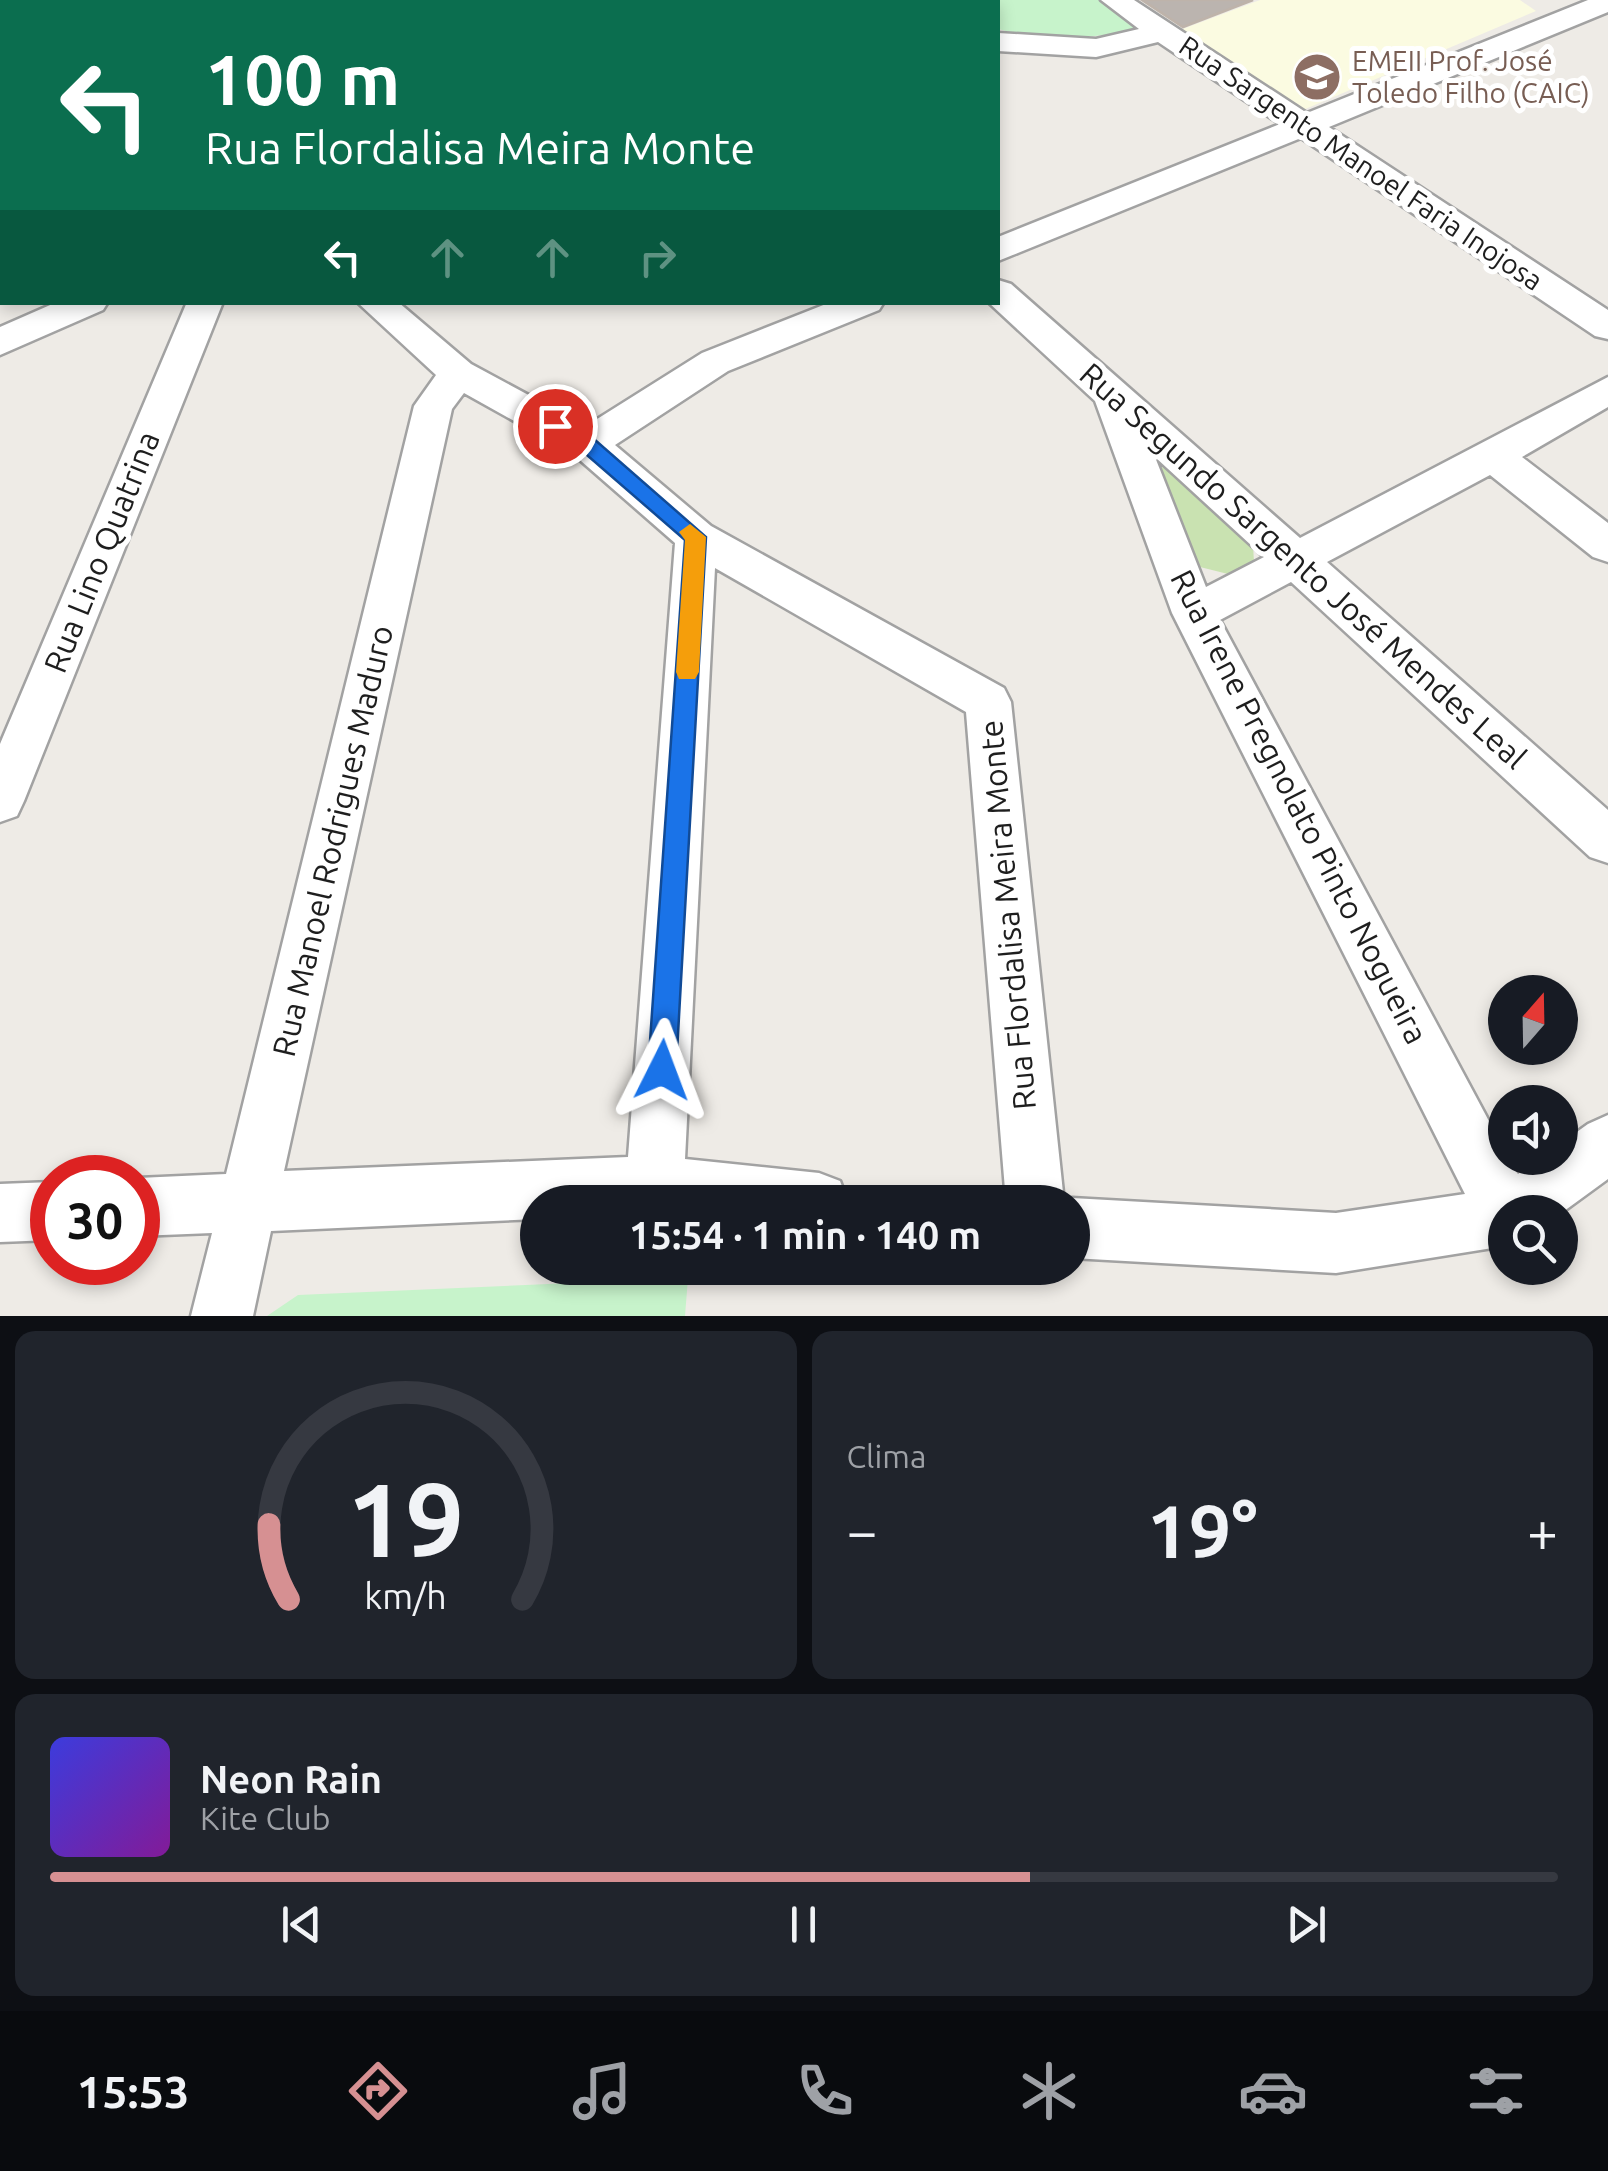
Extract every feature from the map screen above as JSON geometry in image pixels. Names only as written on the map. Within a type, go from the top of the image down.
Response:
[{"type":"street","name":"Rua Sargento Manoel Faria Inojosa","points":[[1114,0],[1608,327]]},
{"type":"street","points":[[1000,249],[1587,12]]},
{"type":"street","points":[[1000,42],[1096,48],[1163,32]]},
{"type":"street","name":"Rua Segundo Sargento José Mendes Leal","points":[[1000,294],[1608,842]]},
{"type":"street","points":[[0,342],[83,305]]},
{"type":"street","name":"Rua Lino Quatrina","points":[[0,801],[204,305]]},
{"type":"street","name":"Rua Flordalisa Meira Monte","points":[[379,305],[458,373],[587,444],[696,537],[988,702],[1033,1185]]},
{"type":"street","points":[[587,444],[715,362],[858,305]]},
{"type":"street","name":"Rua Manoel Rodrigues Maduro","points":[[222,1316],[432,406],[458,373]]},
{"type":"street","points":[[1194,613],[1299,560],[1608,390]]},
{"type":"street","name":"Rua Irene Pregnolato Pinto Nogueira","points":[[1111,392],[1194,613],[1495,1195]]},
{"type":"street","points":[[1492,456],[1608,546]]},
{"type":"street","points":[[655,1185],[696,537]]},
{"type":"street","points":[[1538,1195],[1608,1144]]},
{"type":"street","points":[[160,1206],[520,1191]]},
{"type":"street","points":[[0,1213],[30,1212]]},
{"type":"street","points":[[1090,1229],[1336,1243],[1488,1218]]},
{"type":"shaded area","name":"EMEII Prof. José Toledo Filho (CAIC)","points":[[1260,0],[1520,0],[1536,11],[1303,110],[1180,30]]},
{"type":"green space","points":[[1000,0],[1101,0],[1144,29],[1089,36],[1035,36],[1000,29]]},
{"type":"green space","points":[[1169,464],[1253,544],[1254,563],[1228,574],[1196,566],[1156,470]]},
{"type":"green space","points":[[527,1285],[687,1285],[685,1316],[267,1316],[298,1295]]},
{"type":"building","points":[[1142,0],[1253,0],[1183,27]]},
{"type":"slow traffic","points":[[687,672],[696,537],[690,532]]},
{"type":"place","name":"EMEII Prof. José Toledo Filho (CAIC)","points":[[1317,77]]},
{"type":"route","points":[[555,426],[587,444],[696,537],[662,1070]]}]
